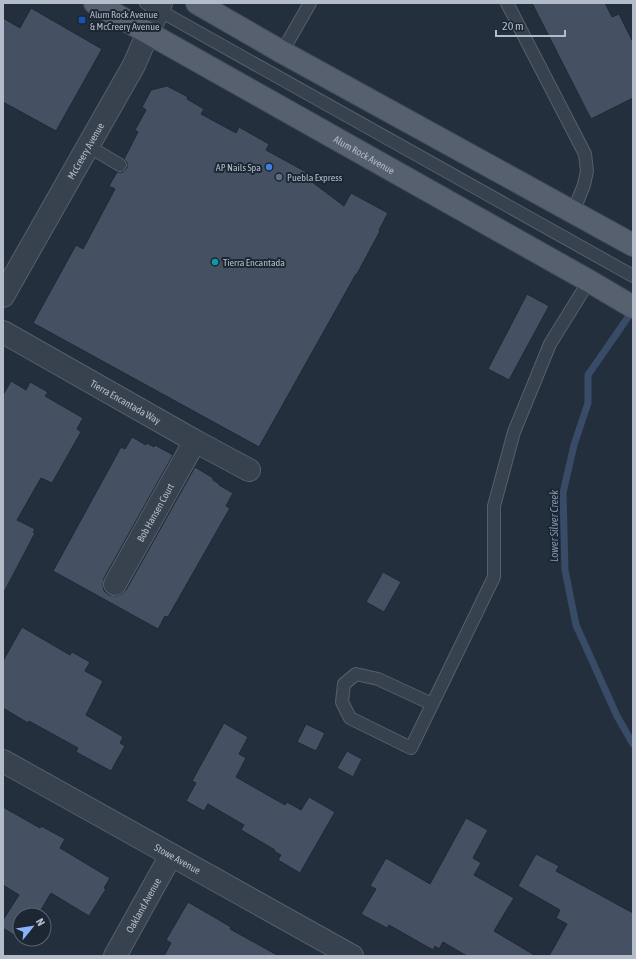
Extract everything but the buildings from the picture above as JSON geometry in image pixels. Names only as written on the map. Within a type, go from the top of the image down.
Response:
[{"type":"main road","name":"Alum Rock Avenue","points":[[95,3],[590,281],[625,303]]},
{"type":"main road","points":[[197,3],[282,52],[633,245]]},
{"type":"street","name":"McCreery Avenue","points":[[3,296],[134,65],[148,33],[155,5]]},
{"type":"street","name":"Tierra Encantada Way","points":[[3,332],[194,441],[249,470]]},
{"type":"street","name":"Bob Hansen Court","points":[[114,584],[194,441]]},
{"type":"street","name":"Stowe Avenue","points":[[3,761],[352,956]]},
{"type":"street","name":"Oakland Avenue","points":[[115,956],[171,855]]},
{"type":"lane","points":[[282,52],[310,3]]},
{"type":"lane","points":[[507,3],[585,154],[587,171],[584,185],[574,212]]},
{"type":"lane","points":[[155,5],[630,274]]},
{"type":"lane","points":[[88,146],[120,165]]},
{"type":"lane","points":[[432,704],[378,679],[356,674],[344,684],[342,702],[350,718],[411,748],[494,577],[494,506],[514,432],[550,344],[590,281]]},
{"type":"waterway","name":"Lower Silver Creek","points":[[633,310],[588,375],[588,403],[574,445],[563,493],[565,570],[576,625],[617,716],[633,744]]},
{"type":"place","name":"Alum Rock Avenue & McCreery Avenue","points":[[82,20]]},
{"type":"place","name":"AP Nails Spa","points":[[269,167]]},
{"type":"place","name":"Puebla Express","points":[[279,177]]},
{"type":"place","name":"Tierra Encantada","points":[[215,262]]}]
